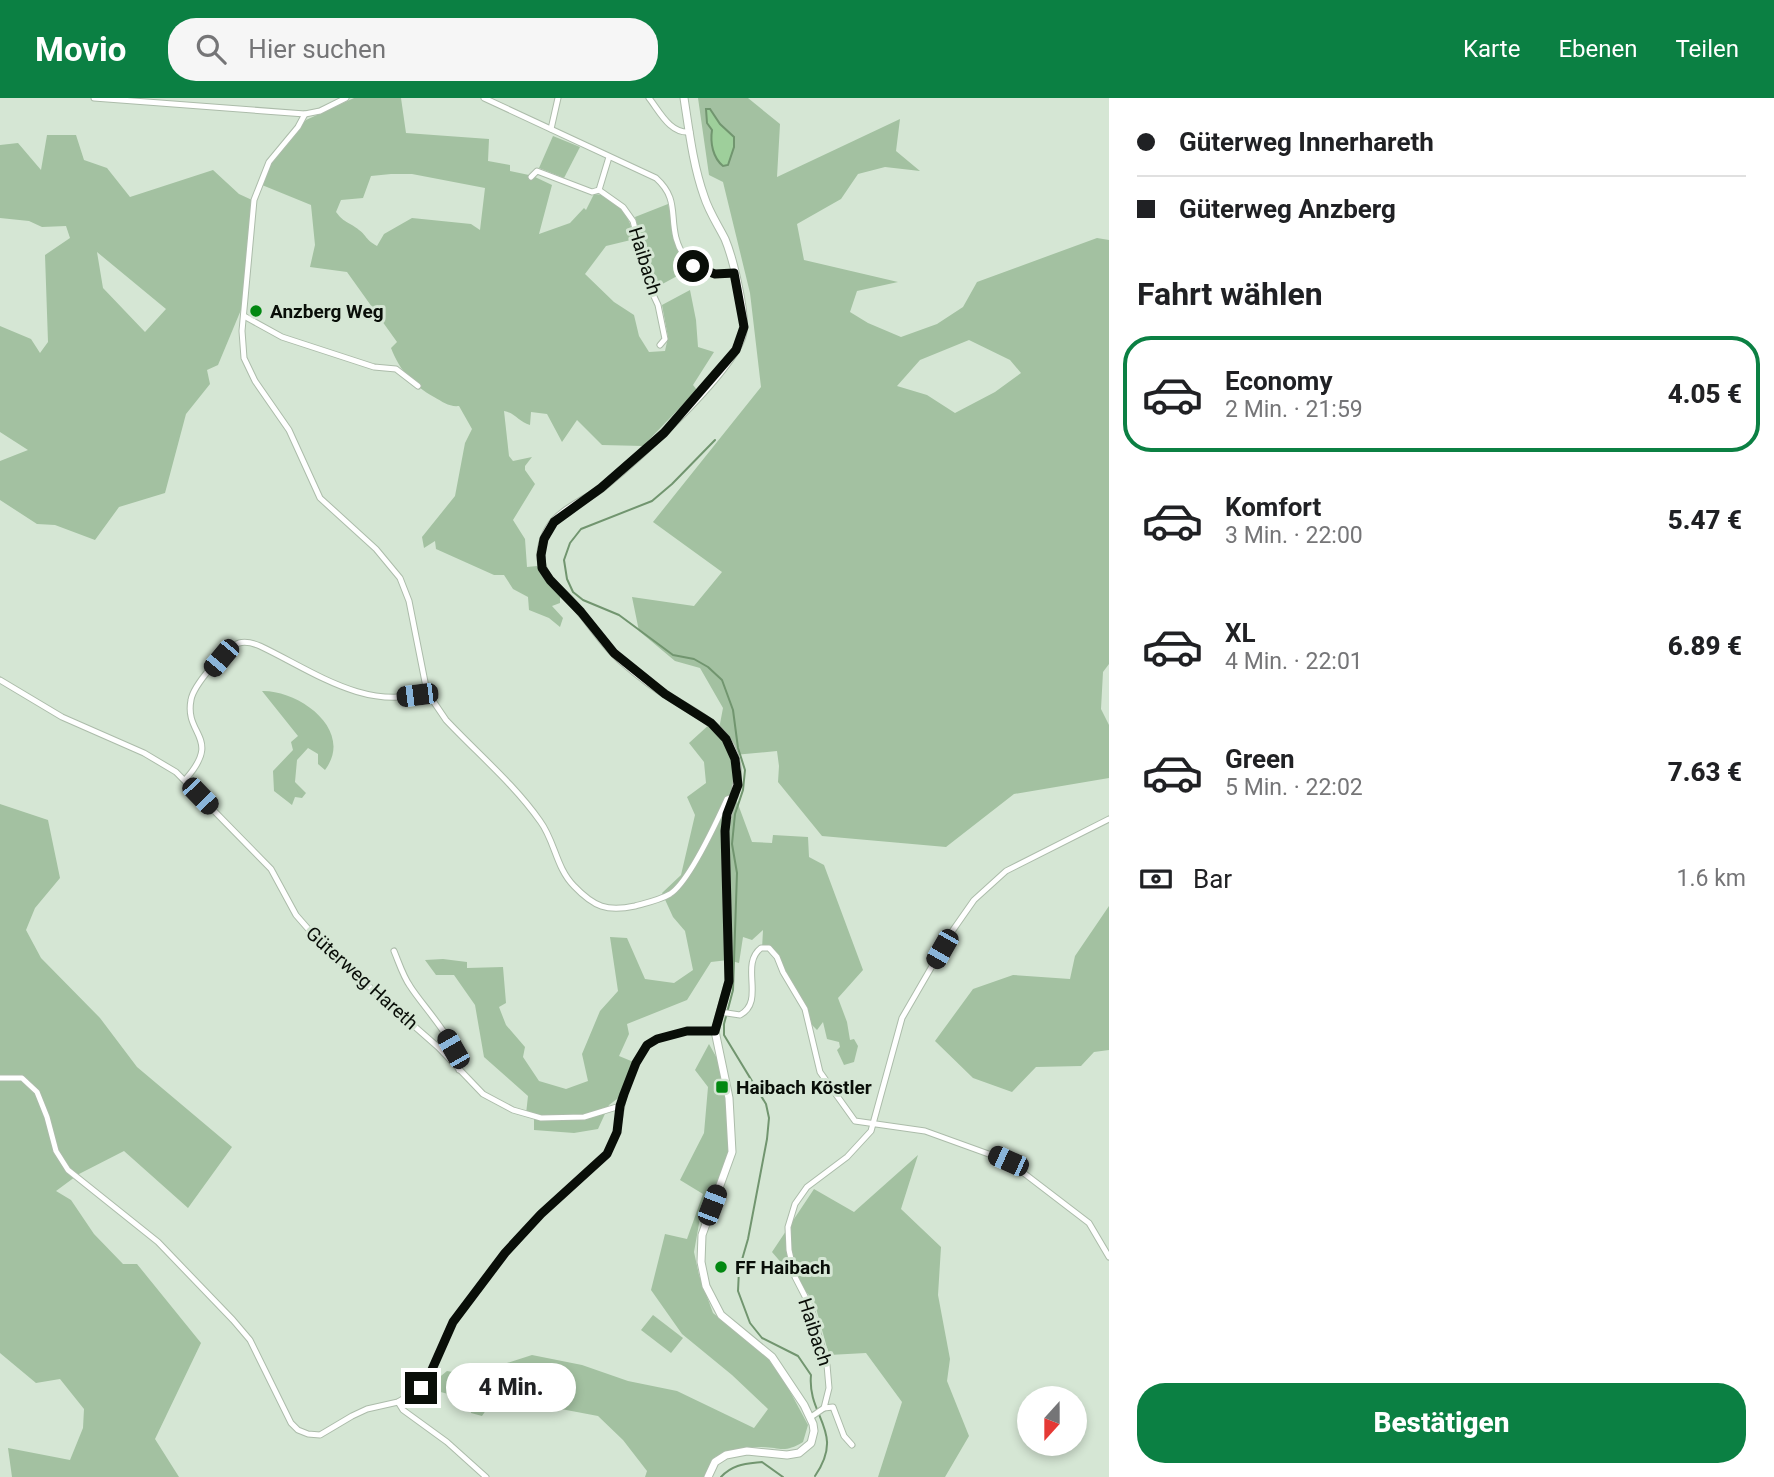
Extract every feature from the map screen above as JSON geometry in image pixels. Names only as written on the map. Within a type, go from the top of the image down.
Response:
[{"type":"main road","points":[[684,98],[704,198],[724,239],[734,273],[744,327],[736,350],[664,433],[601,488],[554,522],[544,539],[541,555],[542,568],[550,580],[581,612],[614,653],[665,694],[719,730],[735,759],[738,785],[725,823],[729,981],[725,1013],[715,1031],[729,1098],[732,1152],[702,1235],[704,1276],[721,1315],[772,1357],[818,1412],[813,1424],[813,1437],[803,1451],[787,1455],[747,1451],[726,1455],[715,1462],[708,1477]]},
{"type":"street","points":[[94,98],[305,114],[320,111],[346,98]]},
{"type":"street","points":[[484,98],[648,174],[666,188],[674,211],[677,240],[689,262],[699,270],[710,273],[734,273]]},
{"type":"street","points":[[551,129],[558,98]]},
{"type":"street","points":[[649,98],[672,127],[690,132]]},
{"type":"street","points":[[305,114],[298,127],[269,162],[254,200],[242,346],[248,371],[283,419],[314,488],[327,506],[384,557],[400,579],[409,601],[427,692],[446,720],[542,823],[569,881],[603,908],[615,910],[671,894],[690,870],[727,799],[735,796]]},
{"type":"street","points":[[599,190],[609,157]]},
{"type":"street","name":"Haibach","points":[[531,177],[537,171],[588,191],[599,190],[623,206],[633,220],[660,315],[665,339],[660,345]]},
{"type":"street","points":[[244,316],[282,337],[374,367],[396,369],[418,386]]},
{"type":"street","points":[[185,780],[197,765],[202,748],[191,714],[191,696],[221,658],[238,644],[246,642],[260,646],[363,695],[391,698],[427,692]]},
{"type":"street","name":"Güterweg Hareth","points":[[0,680],[62,717],[157,759],[185,780],[271,869],[296,915],[324,947],[419,1030],[483,1094],[505,1107],[531,1116],[584,1117],[620,1106]]},
{"type":"street","points":[[874,1123],[902,1018],[966,910],[983,890],[1006,871],[1109,819]]},
{"type":"street","points":[[725,1013],[740,1015],[749,1008],[752,999],[751,967],[754,955],[761,948],[769,948],[777,957],[805,1009],[817,1064],[825,1080],[855,1121],[925,1131],[1008,1161],[1089,1223],[1109,1256]]},
{"type":"street","points":[[394,951],[406,980],[453,1049],[459,1062],[459,1070]]},
{"type":"street","points":[[0,1078],[22,1077],[37,1092],[56,1150],[68,1170],[158,1242],[233,1320],[250,1340],[286,1415],[298,1430],[308,1434],[320,1434],[367,1409],[398,1402],[415,1393],[427,1380],[453,1322],[505,1253],[541,1214],[607,1154],[617,1132],[620,1106],[636,1063],[651,1041],[692,1030],[715,1031]]},
{"type":"street","name":"Haibach","points":[[818,1412],[829,1388],[827,1365],[811,1308],[793,1270],[788,1227],[802,1192],[854,1151],[874,1123]]},
{"type":"street","points":[[398,1402],[403,1410],[447,1442],[486,1477]]},
{"type":"street","points":[[818,1412],[833,1407],[844,1436],[852,1445]]},
{"type":"shaded area","points":[[354,98],[401,98],[406,133],[489,139],[488,161],[510,165],[510,171],[529,175],[528,179],[532,180],[535,177],[552,185],[539,234],[570,223],[584,208],[586,210],[594,194],[610,198],[622,209],[635,239],[606,246],[585,274],[614,302],[634,315],[639,336],[649,352],[665,351],[668,337],[662,305],[690,290],[698,347],[714,352],[693,385],[697,390],[643,446],[602,445],[577,420],[562,442],[547,414],[531,412],[530,425],[504,411],[509,456],[513,461],[532,457],[525,470],[535,484],[513,520],[525,539],[527,567],[537,566],[560,595],[560,603],[552,606],[563,618],[560,627],[549,618],[529,610],[528,597],[513,589],[504,575],[494,575],[436,549],[435,541],[424,548],[422,537],[455,496],[465,443],[472,429],[459,406],[446,404],[426,392],[403,370],[391,348],[397,342],[347,272],[310,267],[315,245],[311,205],[262,185],[271,163],[306,120]],"holes":[[[412,174],[485,188],[480,230],[471,224],[412,218],[384,234],[377,246],[336,212],[341,200],[363,198],[371,176]]]},
{"type":"shaded area","points":[[698,98],[748,98],[780,124],[777,177],[900,119],[896,151],[920,171],[885,167],[858,174],[841,199],[797,224],[804,260],[898,282],[857,291],[850,312],[901,337],[937,324],[963,307],[977,282],[1097,238],[1109,240],[1109,664],[1103,672],[1101,709],[1109,725],[1109,778],[1014,794],[946,847],[822,836],[778,782],[777,751],[734,755],[735,796],[752,842],[772,843],[773,835],[808,837],[809,857],[824,865],[863,970],[838,998],[850,1040],[854,1039],[858,1046],[854,1062],[844,1065],[837,1050],[840,1047],[839,1042],[827,1039],[823,1022],[817,1030],[809,1022],[778,959],[770,950],[762,949],[763,930],[752,940],[743,937],[739,963],[728,960],[711,962],[687,1000],[627,1024],[629,1034],[619,1056],[636,1063],[621,1096],[609,1105],[598,1129],[574,1133],[534,1130],[534,1117],[526,1114],[528,1096],[484,1057],[475,1005],[454,975],[436,975],[425,960],[467,962],[467,968],[503,967],[506,1003],[499,1007],[506,1025],[525,1047],[523,1057],[539,1081],[566,1089],[588,1081],[582,1054],[600,1011],[618,991],[610,937],[627,938],[645,979],[674,983],[693,970],[685,931],[673,917],[662,893],[681,875],[695,815],[687,797],[706,783],[704,762],[689,743],[711,723],[719,729],[723,708],[700,668],[675,661],[639,631],[632,597],[694,606],[722,572],[653,522],[761,387],[750,293],[723,182],[709,175]],"holes":[[[969,340],[1010,360],[1021,373],[995,392],[955,413],[927,395],[897,386],[920,360]]]},
{"type":"shaded area","points":[[706,109],[710,109],[720,124],[734,137],[728,165],[723,166],[715,155]]},
{"type":"shaded area","points":[[47,135],[76,135],[84,160],[107,168],[130,197],[213,170],[239,194],[252,200],[243,305],[218,365],[207,370],[210,384],[186,414],[165,493],[119,507],[95,540],[55,525],[37,524],[0,500],[0,461],[28,450],[0,432],[0,326],[31,339],[40,353],[48,342],[45,255],[70,238],[66,226],[42,227],[29,221],[0,218],[0,145],[18,143],[41,170]],"holes":[[[97,252],[166,309],[145,332],[103,288]]]},
{"type":"shaded area","points":[[553,136],[580,147],[564,178],[539,168]]},
{"type":"shaded area","points":[[668,204],[683,258],[692,268],[655,288],[635,217]]},
{"type":"shaded area","points":[[262,691],[277,692],[306,705],[319,715],[328,727],[333,741],[332,755],[325,770],[318,764],[318,754],[308,748],[297,760],[295,782],[306,793],[302,798],[295,797],[292,805],[274,791],[273,771],[293,750],[291,742],[298,736]]},
{"type":"shaded area","points":[[0,804],[48,820],[60,878],[35,908],[26,930],[41,958],[100,1018],[137,1067],[232,1147],[188,1208],[124,1151],[79,1174],[56,1191],[71,1200],[94,1234],[123,1264],[137,1264],[201,1343],[155,1439],[179,1477],[12,1477],[8,1448],[70,1460],[83,1428],[84,1409],[60,1379],[36,1383],[0,1353]]},
{"type":"shaded area","points":[[1109,906],[1109,1050],[1094,1052],[1081,1066],[1036,1067],[1012,1092],[973,1078],[935,1041],[973,989],[1013,975],[1070,979],[1075,956]]},
{"type":"shaded area","points":[[709,1044],[719,1062],[726,1092],[729,1152],[722,1174],[700,1218],[694,1252],[699,1275],[713,1313],[766,1356],[785,1382],[808,1425],[803,1442],[786,1449],[753,1447],[726,1453],[715,1457],[705,1477],[645,1477],[647,1471],[623,1440],[598,1416],[561,1409],[524,1386],[500,1398],[482,1416],[471,1413],[470,1400],[426,1388],[447,1371],[470,1375],[532,1355],[582,1365],[628,1381],[677,1391],[754,1428],[768,1409],[682,1334],[651,1290],[665,1234],[687,1239],[703,1194],[680,1180],[704,1133],[708,1087],[695,1070]]},
{"type":"shaded area","points":[[918,1155],[901,1209],[941,1247],[938,1295],[950,1359],[947,1381],[969,1436],[945,1477],[878,1477],[902,1402],[866,1353],[829,1355],[814,1301],[772,1252],[814,1189],[854,1212]]},
{"type":"shaded area","points":[[653,1315],[683,1338],[671,1353],[641,1330]]},
{"type":"waterway","points":[[715,440],[652,501],[581,529],[570,543],[564,560],[567,579],[573,592],[583,600],[619,615],[673,655],[694,659],[708,667],[722,680],[733,710],[738,748],[745,770],[743,790],[735,814],[732,844],[737,873],[733,990],[724,1024],[724,1035],[766,1104],[769,1118],[748,1239],[739,1270],[738,1291],[750,1323],[762,1338],[798,1356],[811,1375],[811,1390],[823,1424],[827,1447],[824,1460],[815,1476]]},
{"type":"waterway","points":[[721,1477],[735,1467],[762,1462],[783,1477]]},
{"type":"place","name":"Anzberg Weg","points":[[256,311]]},
{"type":"place","name":"Haibach Köstler","points":[[722,1087]]},
{"type":"place","name":"FF Haibach","points":[[721,1267]]},
{"type":"route","points":[[421,1388],[453,1322],[505,1253],[541,1214],[607,1154],[617,1132],[624,1094],[636,1063],[647,1045],[651,1041],[687,1031],[715,1031],[728,991],[725,823],[738,785],[734,754],[719,730],[665,694],[614,653],[581,612],[550,580],[541,563],[544,539],[554,522],[601,488],[664,433],[741,343],[744,327],[734,273],[715,274],[693,266]]}]
